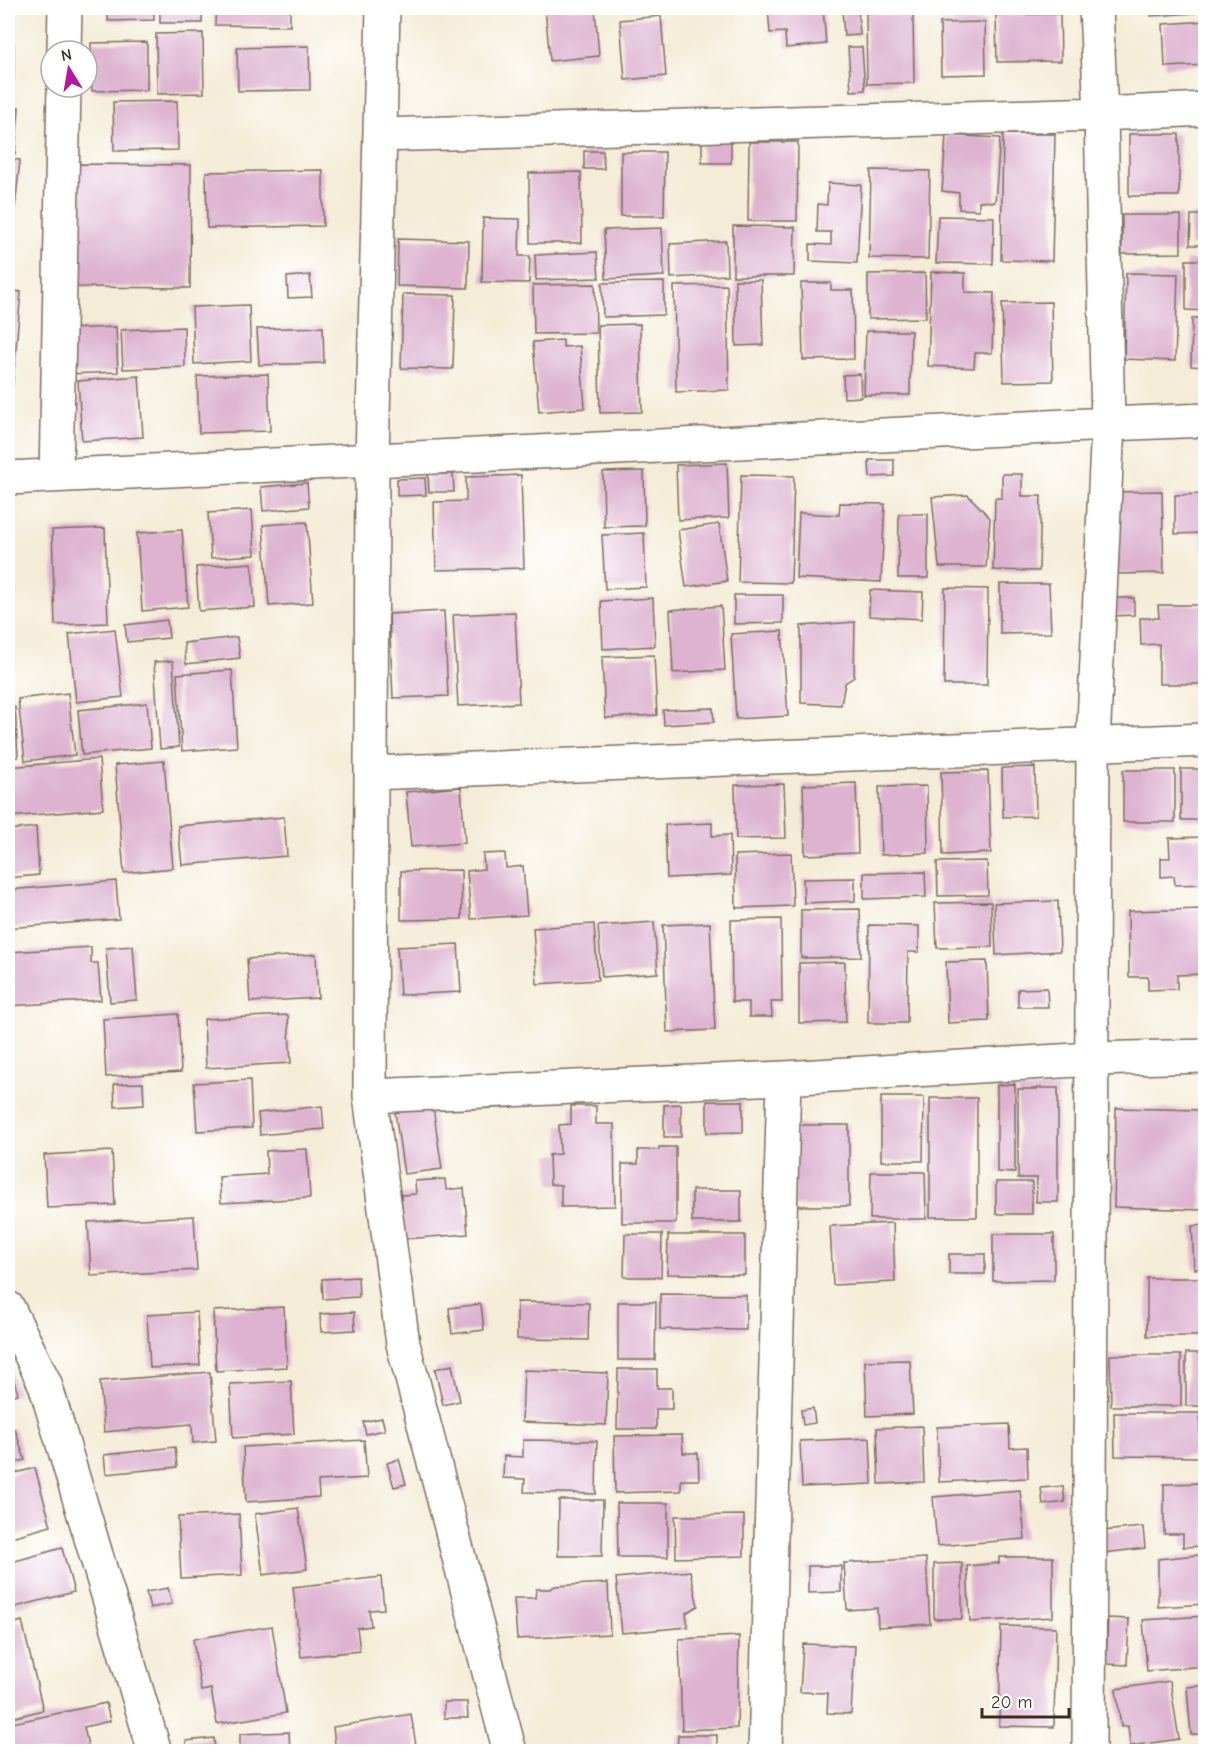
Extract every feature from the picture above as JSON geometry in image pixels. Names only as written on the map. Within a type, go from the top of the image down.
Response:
[{"type":"street","points":[[64,39],[65,8]]},
{"type":"street","points":[[383,8],[372,460],[370,1096],[402,1344],[510,1752]]},
{"type":"street","points":[[1089,1752],[1093,744],[1108,424],[1101,114],[1096,8]]},
{"type":"street","points":[[56,476],[64,99]]},
{"type":"street","points":[[380,135],[1206,109]]},
{"type":"street","points":[[8,478],[1206,420]]},
{"type":"street","points":[[371,773],[1206,740]]},
{"type":"street","points":[[370,1096],[784,1078],[1092,1059],[1206,1056]]},
{"type":"street","points":[[765,1752],[784,1078]]},
{"type":"street","points":[[8,1308],[45,1384],[155,1752]]},
{"type":"building","points":[[108,8],[154,8],[154,20],[108,21]]},
{"type":"building","points":[[160,8],[202,8],[202,23],[160,23]]},
{"type":"building","points":[[216,8],[290,8],[290,26],[215,25]]},
{"type":"building","points":[[545,8],[595,8],[599,56],[550,61]]},
{"type":"building","points":[[626,8],[650,8],[650,9],[626,11]]},
{"type":"building","points":[[768,8],[823,8],[826,44],[786,48],[785,32],[770,33]]},
{"type":"building","points":[[842,8],[858,8],[860,35],[844,36]]},
{"type":"building","points":[[938,8],[983,8],[983,13],[939,16]]},
{"type":"building","points":[[1150,8],[1193,8],[1194,13],[1151,16]]},
{"type":"building","points":[[866,13],[913,13],[914,83],[867,84]]},
{"type":"building","points":[[1060,14],[1061,61],[997,62],[996,15]]},
{"type":"building","points":[[661,16],[666,76],[625,80],[620,20]]},
{"type":"building","points":[[1206,21],[1206,65],[1165,67],[1163,24]]},
{"type":"building","points":[[985,22],[986,74],[941,75],[940,23]]},
{"type":"building","points":[[203,33],[204,93],[157,94],[156,34]]},
{"type":"building","points":[[147,42],[147,90],[99,91],[99,43]]},
{"type":"building","points":[[8,44],[14,44],[14,79],[8,79]]},
{"type":"building","points":[[309,46],[310,90],[238,91],[237,48]]},
{"type":"building","points":[[848,47],[862,47],[865,90],[851,91]]},
{"type":"building","points":[[177,101],[178,150],[114,151],[113,102]]},
{"type":"building","points":[[8,106],[19,107],[15,154],[8,153]]},
{"type":"building","points":[[1003,134],[1055,134],[1052,261],[1001,260]]},
{"type":"building","points":[[1129,134],[1179,134],[1179,196],[1129,196]]},
{"type":"building","points":[[946,135],[1000,138],[995,202],[979,201],[979,210],[959,209],[959,193],[942,191]]},
{"type":"building","points":[[702,139],[731,139],[731,163],[702,163]]},
{"type":"building","points":[[749,142],[798,142],[797,221],[748,221]]},
{"type":"building","points":[[584,151],[603,151],[604,169],[584,169]]},
{"type":"building","points":[[621,152],[665,152],[664,216],[621,216]]},
{"type":"building","points":[[8,159],[20,160],[15,208],[8,207]]},
{"type":"building","points":[[76,164],[191,165],[190,288],[75,287]]},
{"type":"building","points":[[323,170],[323,226],[207,228],[206,172]]},
{"type":"building","points":[[871,170],[930,171],[928,259],[869,258]]},
{"type":"building","points":[[581,172],[582,243],[530,243],[529,173]]},
{"type":"building","points":[[828,183],[861,185],[857,263],[810,261],[810,244],[831,245],[831,232],[817,232],[818,204],[827,205]]},
{"type":"building","points":[[1122,215],[1181,215],[1181,253],[1122,254]]},
{"type":"building","points":[[1191,215],[1206,215],[1206,245],[1190,245]]},
{"type":"building","points":[[938,216],[994,217],[993,264],[936,263]]},
{"type":"building","points":[[483,218],[520,219],[519,256],[530,256],[529,283],[482,282]]},
{"type":"building","points":[[733,226],[795,227],[794,276],[733,276]]},
{"type":"building","points":[[662,228],[664,276],[606,279],[604,230]]},
{"type":"building","points":[[398,239],[469,241],[468,288],[397,286]]},
{"type":"building","points":[[726,241],[727,275],[671,278],[670,244]]},
{"type":"building","points":[[597,252],[599,278],[536,280],[535,255]]},
{"type":"building","points":[[1186,260],[1206,260],[1206,311],[1186,310]]},
{"type":"building","points":[[931,272],[965,273],[965,292],[994,293],[992,353],[975,353],[974,368],[928,366]]},
{"type":"building","points":[[925,273],[926,318],[868,319],[868,274]]},
{"type":"building","points":[[1126,273],[1178,274],[1175,361],[1124,359]]},
{"type":"building","points":[[310,275],[312,297],[288,298],[287,277]]},
{"type":"building","points":[[735,280],[761,280],[763,345],[736,346]]},
{"type":"building","points":[[664,282],[664,315],[603,317],[602,283]]},
{"type":"building","points":[[801,283],[831,283],[831,290],[853,290],[854,359],[803,360]]},
{"type":"building","points":[[595,284],[596,333],[534,334],[533,285]]},
{"type":"building","points":[[727,285],[729,390],[676,392],[674,286]]},
{"type":"building","points":[[8,290],[21,292],[9,426],[8,426]]},
{"type":"building","points":[[403,294],[455,295],[453,369],[401,368]]},
{"type":"building","points":[[1051,302],[1053,381],[1004,382],[1002,303]]},
{"type":"building","points":[[249,305],[251,361],[194,364],[192,307]]},
{"type":"building","points":[[1192,318],[1206,318],[1206,367],[1191,366]]},
{"type":"building","points":[[640,324],[642,412],[600,413],[598,325]]},
{"type":"building","points":[[116,327],[118,372],[68,374],[67,329]]},
{"type":"building","points":[[184,327],[185,367],[123,369],[121,330]]},
{"type":"building","points":[[323,327],[324,363],[259,365],[257,329]]},
{"type":"building","points":[[866,331],[911,331],[910,395],[864,395]]},
{"type":"building","points":[[563,340],[563,347],[580,346],[585,408],[539,412],[533,342]]},
{"type":"building","points":[[268,374],[270,431],[199,433],[197,376]]},
{"type":"building","points":[[860,374],[861,397],[844,398],[843,375]]},
{"type":"building","points":[[139,376],[143,437],[82,441],[78,381]]},
{"type":"building","points":[[869,460],[894,460],[894,476],[870,477]]},
{"type":"building","points":[[727,463],[729,518],[678,520],[676,465]]},
{"type":"building","points":[[644,471],[645,526],[604,527],[603,472]]},
{"type":"building","points":[[428,474],[453,474],[454,492],[429,492]]},
{"type":"building","points":[[1002,474],[1022,474],[1022,496],[1041,496],[1039,571],[993,570],[995,498],[1002,498]]},
{"type":"building","points":[[521,475],[524,568],[436,570],[434,502],[466,501],[466,477]]},
{"type":"building","points":[[741,475],[794,476],[791,583],[738,582]]},
{"type":"building","points":[[425,478],[426,495],[397,496],[397,479]]},
{"type":"building","points":[[307,483],[309,507],[263,511],[261,487]]},
{"type":"building","points":[[1162,491],[1164,573],[1117,574],[1115,492]]},
{"type":"building","points":[[1206,494],[1206,550],[1202,550],[1202,533],[1175,534],[1175,495]]},
{"type":"building","points":[[968,495],[990,518],[986,567],[939,567],[932,497]]},
{"type":"building","points":[[840,503],[885,504],[881,582],[796,578],[799,513],[839,515]]},
{"type":"building","points":[[252,510],[255,555],[211,558],[208,513]]},
{"type":"building","points":[[899,514],[928,514],[928,578],[898,578]]},
{"type":"building","points":[[307,522],[313,603],[269,606],[263,525]]},
{"type":"building","points":[[719,524],[727,581],[686,587],[678,530]]},
{"type":"building","points":[[105,528],[108,623],[55,625],[52,530]]},
{"type":"building","points":[[182,530],[188,607],[142,611],[137,533]]},
{"type":"building","points":[[644,533],[646,587],[605,589],[602,535]]},
{"type":"building","points":[[252,563],[255,607],[199,611],[196,567]]},
{"type":"building","points":[[1000,584],[1049,584],[1051,633],[1000,634]]},
{"type":"building","points":[[945,588],[988,589],[987,685],[944,685]]},
{"type":"building","points":[[870,590],[923,592],[922,619],[869,616]]},
{"type":"building","points":[[734,595],[783,595],[783,623],[734,624]]},
{"type":"building","points":[[653,598],[655,646],[603,649],[601,601]]},
{"type":"building","points":[[1111,598],[1134,598],[1134,615],[1112,616]]},
{"type":"building","points":[[1158,605],[1206,605],[1206,684],[1159,684],[1159,644],[1141,645],[1140,618],[1159,618]]},
{"type":"building","points":[[721,606],[725,670],[673,673],[670,610]]},
{"type":"building","points":[[444,611],[448,696],[393,698],[389,614]]},
{"type":"building","points":[[515,612],[519,703],[458,706],[453,615]]},
{"type":"building","points":[[167,620],[169,638],[127,642],[125,625]]},
{"type":"building","points":[[855,622],[854,677],[845,683],[841,705],[801,703],[801,626]]},
{"type":"building","points":[[115,629],[123,697],[76,702],[69,634]]},
{"type":"building","points":[[782,631],[788,716],[736,719],[731,634]]},
{"type":"building","points":[[237,637],[240,658],[186,664],[184,643]]},
{"type":"building","points":[[654,655],[657,715],[605,718],[602,657]]},
{"type":"building","points":[[173,661],[179,747],[160,749],[154,662]]},
{"type":"building","points":[[232,670],[237,747],[182,751],[177,674]]},
{"type":"building","points":[[68,693],[75,755],[25,761],[18,699]]},
{"type":"building","points":[[147,703],[151,748],[82,755],[78,710]]},
{"type":"building","points":[[15,707],[18,757],[8,758],[8,708]]},
{"type":"building","points":[[713,708],[714,722],[664,725],[663,710]]},
{"type":"building","points":[[99,759],[103,809],[9,817],[8,767]]},
{"type":"building","points":[[164,761],[173,868],[124,873],[115,765]]},
{"type":"building","points":[[1035,767],[1036,816],[1003,817],[1002,768]]},
{"type":"building","points":[[1181,769],[1206,769],[1206,820],[1181,820]]},
{"type":"building","points":[[1123,770],[1175,770],[1175,822],[1123,822]]},
{"type":"building","points":[[988,771],[991,853],[943,855],[941,772]]},
{"type":"building","points":[[856,783],[858,853],[805,855],[803,785]]},
{"type":"building","points":[[784,784],[786,838],[736,839],[735,785]]},
{"type":"building","points":[[927,786],[928,853],[881,855],[879,787]]},
{"type":"building","points":[[461,787],[465,843],[411,847],[406,792]]},
{"type":"building","points":[[284,817],[287,856],[182,865],[178,826]]},
{"type":"building","points":[[712,823],[712,836],[730,835],[731,875],[667,878],[665,825]]},
{"type":"building","points":[[36,827],[39,875],[8,878],[8,830]]},
{"type":"building","points":[[1206,837],[1206,884],[1175,885],[1174,876],[1161,877],[1161,858],[1170,858],[1169,838]]},
{"type":"building","points":[[505,853],[506,868],[523,866],[527,915],[471,919],[467,871],[484,869],[483,854]]},
{"type":"building","points":[[791,853],[793,906],[736,908],[735,855]]},
{"type":"building","points":[[987,861],[988,895],[938,896],[937,862]]},
{"type":"building","points":[[461,870],[462,919],[401,920],[401,871]]},
{"type":"building","points":[[925,872],[926,897],[864,899],[864,873]]},
{"type":"building","points":[[855,878],[855,901],[804,903],[803,879]]},
{"type":"building","points":[[116,881],[119,919],[8,928],[8,890]]},
{"type":"building","points":[[1058,901],[1060,951],[996,955],[994,903]]},
{"type":"building","points":[[991,902],[992,947],[937,948],[935,903]]},
{"type":"building","points":[[860,909],[861,957],[801,958],[801,910]]},
{"type":"building","points":[[1206,909],[1206,974],[1177,975],[1177,989],[1148,990],[1148,977],[1129,977],[1128,911]]},
{"type":"building","points":[[781,919],[782,1002],[771,1002],[772,1017],[749,1017],[749,1002],[732,1002],[731,920]]},
{"type":"building","points":[[654,922],[658,973],[602,977],[598,926]]},
{"type":"building","points":[[710,923],[715,1030],[667,1032],[663,925]]},
{"type":"building","points":[[594,924],[598,980],[537,984],[533,928]]},
{"type":"building","points":[[869,925],[919,926],[919,952],[908,952],[907,1023],[868,1023]]},
{"type":"building","points":[[458,944],[461,992],[400,995],[397,947]]},
{"type":"building","points":[[133,946],[137,1000],[110,1002],[106,948]]},
{"type":"building","points":[[91,947],[91,963],[98,963],[101,1000],[8,1006],[8,952]]},
{"type":"building","points":[[316,954],[318,998],[250,1002],[247,959]]},
{"type":"building","points":[[987,961],[989,1021],[948,1023],[946,962]]},
{"type":"building","points":[[845,962],[846,1022],[799,1023],[799,963]]},
{"type":"building","points":[[1047,988],[1048,1007],[1018,1007],[1018,989]]},
{"type":"building","points":[[178,1014],[181,1072],[106,1077],[103,1019]]},
{"type":"building","points":[[288,1015],[291,1063],[206,1068],[204,1019]]},
{"type":"building","points":[[250,1080],[252,1128],[197,1131],[194,1083]]},
{"type":"building","points":[[143,1083],[144,1105],[115,1107],[114,1084]]},
{"type":"building","points":[[1015,1084],[1015,1173],[997,1172],[997,1085]]},
{"type":"building","points":[[1058,1088],[1058,1202],[1036,1202],[1037,1178],[1018,1178],[1018,1089]]},
{"type":"building","points":[[881,1097],[924,1097],[923,1161],[881,1161]]},
{"type":"building","points":[[930,1098],[977,1098],[977,1217],[930,1217]]},
{"type":"building","points":[[707,1101],[743,1101],[743,1132],[707,1133]]},
{"type":"building","points":[[681,1104],[681,1137],[664,1137],[664,1105]]},
{"type":"building","points":[[322,1106],[324,1129],[260,1135],[258,1113]]},
{"type":"building","points":[[571,1106],[596,1106],[596,1124],[614,1124],[615,1206],[561,1207],[561,1185],[550,1184],[549,1155],[560,1154],[559,1125],[571,1124]]},
{"type":"building","points":[[433,1107],[442,1169],[404,1174],[395,1112]]},
{"type":"building","points":[[1116,1108],[1203,1110],[1201,1210],[1114,1207]]},
{"type":"building","points":[[795,1125],[849,1125],[849,1206],[794,1206]]},
{"type":"building","points":[[659,1147],[676,1147],[676,1223],[622,1223],[622,1164],[638,1164],[638,1150],[659,1150]]},
{"type":"building","points":[[307,1149],[310,1198],[221,1203],[219,1177],[267,1174],[266,1151]]},
{"type":"building","points":[[112,1151],[115,1205],[47,1208],[44,1155]]},
{"type":"building","points":[[871,1172],[925,1172],[926,1219],[870,1219]]},
{"type":"building","points":[[445,1179],[446,1190],[464,1188],[468,1234],[405,1239],[401,1195],[416,1194],[415,1181]]},
{"type":"building","points":[[996,1182],[1032,1182],[1032,1214],[996,1214]]},
{"type":"building","points":[[692,1190],[741,1190],[741,1222],[692,1222]]},
{"type":"building","points":[[194,1216],[197,1270],[91,1276],[88,1222]]},
{"type":"building","points":[[893,1223],[895,1282],[833,1285],[830,1226]]},
{"type":"building","points":[[1206,1225],[1206,1268],[1194,1269],[1192,1226]]},
{"type":"building","points":[[625,1234],[662,1234],[661,1277],[624,1277]]},
{"type":"building","points":[[993,1234],[1054,1234],[1054,1280],[993,1281]]},
{"type":"building","points":[[668,1235],[745,1235],[745,1275],[667,1274]]},
{"type":"building","points":[[949,1254],[985,1254],[985,1274],[949,1274]]},
{"type":"building","points":[[358,1277],[359,1297],[323,1299],[322,1279]]},
{"type":"building","points":[[1147,1278],[1206,1278],[1206,1336],[1147,1336]]},
{"type":"building","points":[[660,1294],[746,1295],[746,1330],[660,1329]]},
{"type":"building","points":[[517,1302],[589,1303],[588,1340],[517,1339]]},
{"type":"building","points":[[618,1302],[656,1302],[655,1360],[618,1360]]},
{"type":"building","points":[[481,1304],[484,1330],[452,1334],[449,1308]]},
{"type":"building","points":[[284,1307],[287,1367],[216,1371],[213,1311]]},
{"type":"building","points":[[197,1312],[200,1365],[150,1368],[147,1315]]},
{"type":"building","points":[[354,1312],[355,1330],[321,1332],[320,1314]]},
{"type":"building","points":[[1186,1353],[1206,1353],[1206,1406],[1186,1406]]},
{"type":"building","points":[[1110,1355],[1181,1355],[1181,1406],[1111,1406]]},
{"type":"building","points":[[8,1360],[18,1394],[8,1397]]},
{"type":"building","points":[[910,1360],[913,1414],[867,1416],[865,1361]]},
{"type":"building","points":[[452,1365],[460,1401],[443,1405],[435,1369]]},
{"type":"building","points":[[618,1369],[657,1369],[657,1388],[672,1388],[672,1409],[656,1409],[656,1429],[617,1429]]},
{"type":"building","points":[[524,1370],[608,1373],[606,1425],[522,1422]]},
{"type":"building","points":[[210,1372],[216,1441],[193,1443],[192,1424],[104,1432],[100,1381]]},
{"type":"building","points":[[291,1381],[294,1434],[233,1438],[230,1384]]},
{"type":"building","points":[[813,1408],[815,1423],[803,1425],[801,1410]]},
{"type":"building","points":[[1114,1413],[1200,1413],[1200,1457],[1115,1456]]},
{"type":"building","points":[[382,1418],[385,1430],[366,1434],[363,1422]]},
{"type":"building","points":[[1009,1424],[1010,1448],[1027,1447],[1028,1478],[939,1482],[937,1427]]},
{"type":"building","points":[[922,1426],[924,1482],[879,1484],[877,1428]]},
{"type":"building","points":[[15,1429],[25,1460],[8,1465],[8,1431]]},
{"type":"building","points":[[682,1435],[683,1453],[698,1453],[699,1480],[681,1480],[681,1491],[615,1493],[614,1436]]},
{"type":"building","points":[[870,1438],[872,1484],[802,1487],[800,1441]]},
{"type":"building","points":[[364,1440],[367,1478],[318,1481],[319,1497],[246,1502],[243,1447]]},
{"type":"building","points":[[523,1440],[597,1441],[596,1494],[524,1492],[525,1479],[503,1478],[504,1456],[523,1457]]},
{"type":"building","points":[[175,1447],[177,1467],[106,1474],[104,1455]]},
{"type":"building","points":[[399,1459],[406,1484],[394,1487],[387,1463]]},
{"type":"building","points":[[35,1468],[51,1526],[8,1538],[8,1475]]},
{"type":"building","points":[[1206,1483],[1206,1546],[1183,1547],[1183,1534],[1164,1534],[1164,1484]]},
{"type":"building","points":[[1063,1486],[1065,1502],[1043,1505],[1041,1488]]},
{"type":"building","points":[[1020,1490],[1025,1539],[937,1546],[933,1497]]},
{"type":"building","points":[[559,1500],[603,1500],[602,1556],[558,1556]]},
{"type":"building","points":[[617,1503],[668,1503],[668,1557],[618,1557]]},
{"type":"building","points":[[298,1508],[307,1569],[263,1575],[255,1514]]},
{"type":"building","points":[[239,1514],[242,1575],[181,1578],[178,1517]]},
{"type":"building","points":[[744,1515],[744,1556],[676,1558],[675,1516]]},
{"type":"building","points":[[1143,1527],[1145,1548],[1104,1553],[1102,1531]]},
{"type":"building","points":[[62,1548],[74,1592],[8,1609],[8,1563]]},
{"type":"building","points":[[1206,1554],[1206,1604],[1158,1607],[1158,1559]]},
{"type":"building","points":[[999,1557],[1053,1557],[1053,1617],[970,1622],[967,1566],[999,1563]]},
{"type":"building","points":[[926,1558],[930,1624],[878,1627],[877,1608],[847,1610],[844,1563]]},
{"type":"building","points":[[962,1563],[962,1619],[934,1619],[934,1564]]},
{"type":"building","points":[[808,1566],[841,1566],[841,1592],[808,1593]]},
{"type":"building","points":[[690,1571],[698,1606],[686,1613],[688,1627],[622,1633],[616,1578]]},
{"type":"building","points":[[381,1577],[384,1609],[369,1610],[371,1626],[357,1628],[360,1651],[301,1657],[293,1587]]},
{"type":"building","points":[[608,1583],[610,1634],[517,1639],[514,1598],[535,1598],[536,1589]]},
{"type":"building","points":[[168,1588],[172,1604],[150,1608],[146,1592]]},
{"type":"building","points":[[1206,1616],[1206,1666],[1147,1671],[1143,1620]]},
{"type":"building","points":[[1108,1618],[1129,1619],[1127,1665],[1106,1664]]},
{"type":"building","points":[[22,1621],[43,1710],[8,1719],[8,1625]]},
{"type":"building","points":[[272,1626],[286,1713],[217,1724],[211,1689],[201,1691],[193,1639]]},
{"type":"building","points":[[1001,1626],[1056,1627],[1054,1727],[999,1726]]},
{"type":"building","points":[[739,1636],[737,1728],[682,1730],[679,1639]]},
{"type":"building","points":[[803,1644],[855,1646],[851,1714],[827,1713],[828,1693],[800,1692]]},
{"type":"building","points":[[1170,1681],[1179,1739],[1130,1746],[1128,1726],[1121,1727],[1116,1689]]},
{"type":"building","points":[[1206,1685],[1206,1733],[1191,1735],[1187,1687]]},
{"type":"building","points":[[444,1702],[467,1702],[468,1718],[444,1718]]},
{"type":"building","points":[[106,1703],[110,1721],[84,1727],[89,1750],[82,1752],[11,1752],[8,1724]]},
{"type":"building","points":[[411,1714],[417,1752],[336,1752],[333,1727]]},
{"type":"building","points":[[289,1732],[290,1752],[240,1752],[240,1734]]},
{"type":"building","points":[[678,1735],[717,1735],[717,1752],[677,1752]]},
{"type":"building","points":[[214,1738],[215,1752],[187,1752],[186,1741]]}]
